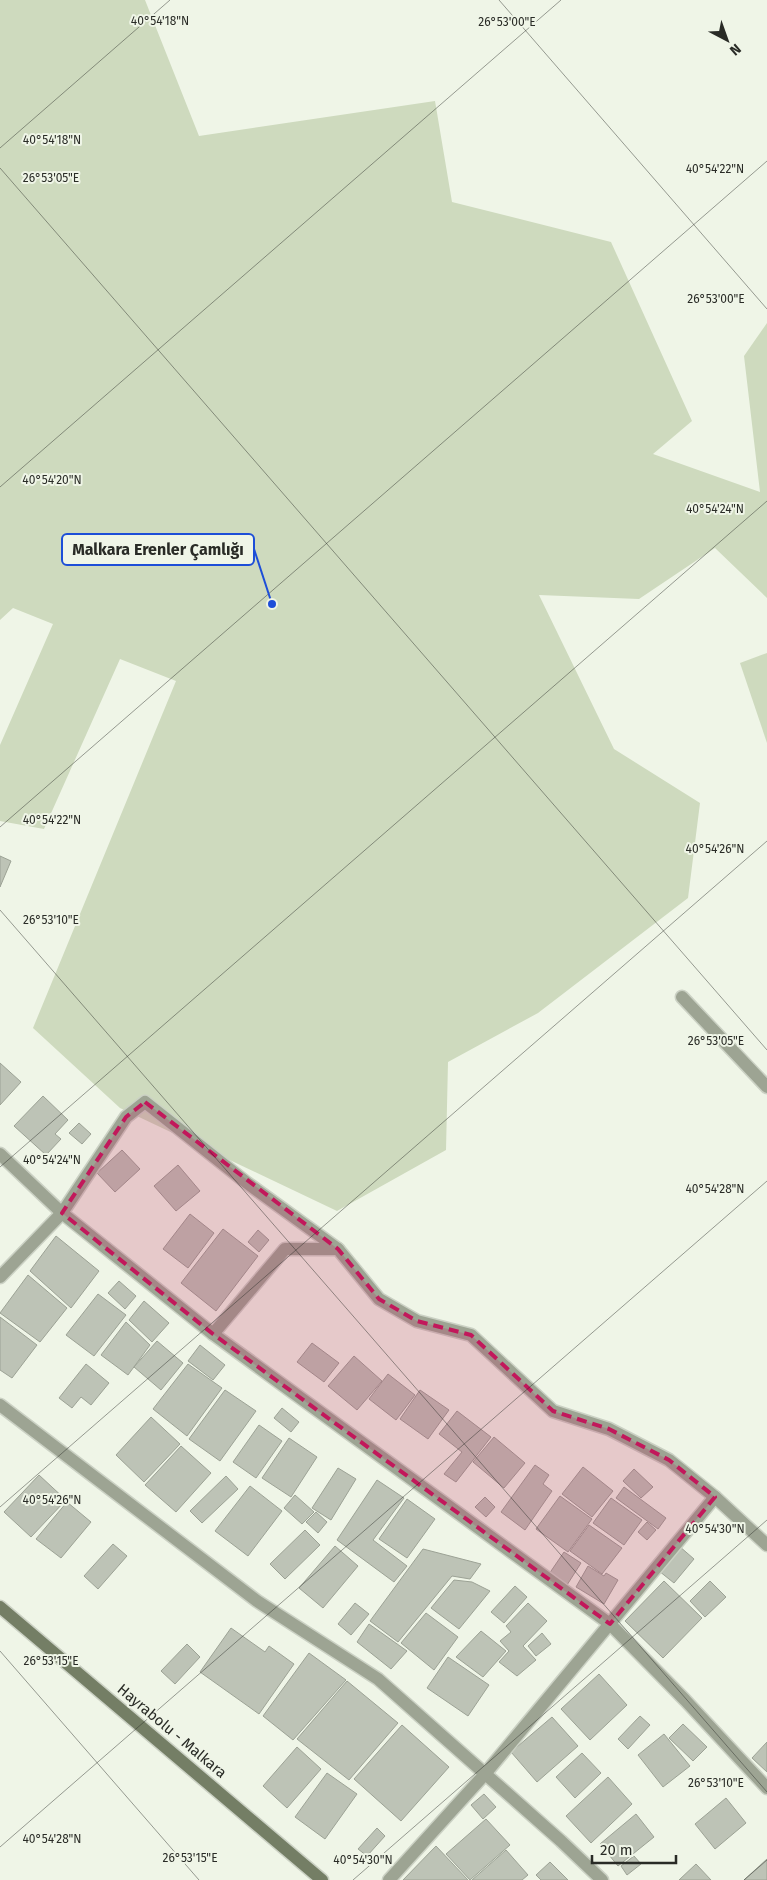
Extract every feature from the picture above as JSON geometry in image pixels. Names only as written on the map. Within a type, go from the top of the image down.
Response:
[{"type":"main road","name":"Hayrabolu - Malkara","points":[[0,1608],[322,1880]]},
{"type":"street","points":[[682,997],[767,1087]]},
{"type":"street","points":[[0,1277],[62,1213],[126,1117],[145,1102],[248,1183],[338,1249],[379,1299],[417,1321],[471,1335],[552,1411],[609,1429],[669,1460],[715,1497],[767,1544]]},
{"type":"street","points":[[0,1154],[62,1213],[213,1334],[610,1624],[685,1700],[767,1788]]},
{"type":"street","points":[[213,1334],[285,1249],[338,1249]]},
{"type":"street","points":[[0,1405],[257,1600],[378,1679],[602,1880]]},
{"type":"street","points":[[389,1880],[485,1774],[715,1497]]},
{"type":"highlighted area","points":[[145,1102],[338,1249],[379,1299],[417,1321],[471,1335],[553,1411],[609,1429],[669,1460],[715,1497],[610,1624],[213,1334],[62,1213],[126,1117]]},
{"type":"green space","points":[[0,0],[145,0],[199,136],[435,101],[452,202],[611,242],[692,421],[653,454],[760,492],[744,356],[767,323],[767,598],[715,548],[639,599],[539,595],[614,749],[700,803],[688,898],[538,1013],[448,1062],[446,1150],[337,1211],[120,1108],[33,1028],[176,681],[120,659],[44,829],[0,821],[0,745],[53,624],[13,608],[0,620]]},
{"type":"green space","points":[[767,653],[767,743],[740,663]]},
{"type":"building","points":[[0,856],[11,861],[0,887]]},
{"type":"building","points":[[0,1063],[21,1082],[0,1105]]},
{"type":"building","points":[[43,1096],[68,1120],[55,1134],[61,1139],[46,1155],[14,1126]]},
{"type":"building","points":[[79,1123],[91,1134],[82,1144],[69,1133]]},
{"type":"building","points":[[122,1150],[140,1169],[115,1192],[97,1173]]},
{"type":"building","points":[[178,1165],[200,1191],[176,1211],[154,1186]]},
{"type":"building","points":[[190,1214],[214,1233],[188,1268],[163,1249]]},
{"type":"building","points":[[223,1229],[258,1256],[216,1311],[181,1283]]},
{"type":"building","points":[[258,1230],[269,1240],[259,1252],[248,1242]]},
{"type":"building","points":[[56,1236],[99,1271],[71,1308],[30,1271]]},
{"type":"building","points":[[28,1275],[67,1308],[40,1342],[0,1313]]},
{"type":"building","points":[[119,1281],[136,1296],[125,1309],[108,1293]]},
{"type":"building","points":[[98,1294],[126,1315],[94,1356],[66,1335]]},
{"type":"building","points":[[144,1301],[169,1323],[152,1342],[129,1320]]},
{"type":"building","points":[[0,1317],[37,1345],[12,1378],[0,1370]]},
{"type":"building","points":[[126,1322],[150,1345],[128,1375],[101,1355]]},
{"type":"building","points":[[157,1341],[183,1363],[161,1390],[134,1367]]},
{"type":"building","points":[[312,1343],[339,1363],[324,1382],[297,1362]]},
{"type":"building","points":[[200,1345],[225,1365],[213,1380],[188,1361]]},
{"type":"building","points":[[354,1356],[382,1381],[357,1410],[328,1386]]},
{"type":"building","points":[[86,1364],[109,1383],[91,1405],[81,1397],[72,1408],[59,1398]]},
{"type":"building","points":[[188,1364],[222,1388],[187,1436],[153,1409]]},
{"type":"building","points":[[388,1374],[415,1395],[396,1420],[369,1399]]},
{"type":"building","points":[[225,1390],[256,1411],[220,1461],[189,1439]]},
{"type":"building","points":[[420,1390],[449,1410],[428,1439],[400,1419]]},
{"type":"building","points":[[282,1408],[299,1422],[291,1432],[274,1418]]},
{"type":"building","points":[[457,1411],[491,1437],[456,1482],[444,1474],[462,1452],[439,1434]]},
{"type":"building","points":[[151,1417],[180,1444],[144,1482],[116,1455]]},
{"type":"building","points":[[259,1425],[282,1441],[256,1478],[233,1462]]},
{"type":"building","points":[[494,1437],[525,1463],[504,1488],[473,1462]]},
{"type":"building","points":[[289,1438],[317,1457],[291,1497],[262,1478]]},
{"type":"building","points":[[181,1446],[211,1473],[176,1512],[145,1485]]},
{"type":"building","points":[[535,1465],[549,1475],[543,1484],[552,1491],[525,1530],[501,1512]]},
{"type":"building","points":[[583,1467],[613,1491],[592,1517],[562,1494]]},
{"type":"building","points":[[338,1468],[356,1479],[331,1520],[312,1508]]},
{"type":"building","points":[[634,1469],[653,1487],[641,1498],[623,1481]]},
{"type":"building","points":[[39,1475],[66,1500],[31,1537],[4,1512]]},
{"type":"building","points":[[226,1476],[238,1489],[202,1523],[190,1511]]},
{"type":"building","points":[[377,1480],[404,1498],[373,1540],[407,1566],[394,1582],[337,1540]]},
{"type":"building","points":[[250,1486],[282,1511],[248,1556],[215,1531]]},
{"type":"building","points":[[624,1487],[666,1518],[658,1529],[616,1498]]},
{"type":"building","points":[[295,1495],[314,1512],[302,1524],[284,1508]]},
{"type":"building","points":[[560,1496],[592,1519],[568,1552],[536,1529]]},
{"type":"building","points":[[485,1497],[495,1507],[486,1517],[475,1507]]},
{"type":"building","points":[[611,1498],[642,1520],[624,1545],[593,1523]]},
{"type":"building","points":[[407,1499],[435,1519],[407,1558],[379,1539]]},
{"type":"building","points":[[67,1502],[91,1522],[61,1558],[36,1539]]},
{"type":"building","points":[[316,1512],[327,1522],[318,1533],[306,1522]]},
{"type":"building","points":[[647,1522],[656,1530],[647,1540],[638,1532]]},
{"type":"building","points":[[589,1525],[622,1548],[602,1574],[570,1551]]},
{"type":"building","points":[[305,1530],[320,1545],[285,1579],[270,1564]]},
{"type":"building","points":[[113,1544],[127,1556],[98,1589],[84,1576]]},
{"type":"building","points":[[335,1546],[358,1566],[323,1608],[299,1588]]},
{"type":"building","points":[[679,1546],[694,1559],[674,1583],[659,1571]]},
{"type":"building","points":[[423,1549],[481,1564],[470,1579],[452,1576],[398,1642],[370,1621]]},
{"type":"building","points":[[564,1552],[581,1563],[567,1585],[549,1574]]},
{"type":"building","points":[[588,1566],[604,1576],[606,1573],[618,1580],[604,1604],[576,1587]]},
{"type":"building","points":[[454,1580],[472,1582],[490,1591],[459,1629],[431,1608]]},
{"type":"building","points":[[664,1581],[702,1618],[663,1658],[625,1621]]},
{"type":"building","points":[[710,1581],[726,1597],[705,1617],[690,1601]]},
{"type":"building","points":[[515,1586],[527,1597],[504,1623],[491,1612]]},
{"type":"building","points":[[355,1603],[369,1614],[351,1635],[338,1624]]},
{"type":"building","points":[[528,1603],[547,1621],[523,1646],[536,1660],[517,1676],[499,1662],[509,1651],[500,1641],[511,1632],[506,1626]]},
{"type":"building","points":[[426,1613],[458,1637],[434,1670],[401,1643]]},
{"type":"building","points":[[369,1624],[407,1651],[391,1669],[357,1642]]},
{"type":"building","points":[[231,1628],[265,1652],[269,1646],[294,1664],[259,1714],[200,1672]]},
{"type":"building","points":[[481,1631],[506,1651],[483,1677],[456,1657]]},
{"type":"building","points":[[542,1633],[551,1644],[536,1656],[528,1646]]},
{"type":"building","points":[[187,1644],[200,1657],[175,1684],[161,1671]]},
{"type":"building","points":[[309,1653],[346,1680],[293,1740],[263,1716]]},
{"type":"building","points":[[448,1657],[489,1685],[468,1716],[427,1688]]},
{"type":"building","points":[[599,1674],[627,1705],[590,1740],[561,1709]]},
{"type":"building","points":[[347,1681],[398,1723],[349,1780],[297,1739]]},
{"type":"building","points":[[640,1716],[650,1725],[628,1749],[618,1739]]},
{"type":"building","points":[[552,1717],[578,1746],[537,1782],[511,1752]]},
{"type":"building","points":[[683,1724],[707,1747],[693,1761],[669,1738]]},
{"type":"building","points":[[402,1725],[449,1767],[401,1821],[354,1779]]},
{"type":"building","points":[[664,1734],[690,1766],[663,1787],[638,1755]]},
{"type":"building","points":[[767,1742],[767,1772],[752,1758]]},
{"type":"building","points":[[297,1747],[321,1769],[287,1808],[263,1786]]},
{"type":"building","points":[[582,1753],[601,1773],[575,1798],[556,1777]]},
{"type":"building","points":[[327,1773],[357,1794],[325,1839],[295,1817]]},
{"type":"building","points":[[608,1777],[632,1804],[591,1843],[566,1816]]},
{"type":"building","points":[[484,1794],[496,1807],[483,1819],[471,1805]]},
{"type":"building","points":[[726,1798],[746,1823],[715,1849],[695,1824]]},
{"type":"building","points":[[636,1814],[654,1837],[618,1866],[600,1844]]},
{"type":"building","points":[[486,1819],[510,1845],[470,1880],[446,1854]]},
{"type":"building","points":[[377,1828],[385,1836],[367,1856],[358,1849]]},
{"type":"building","points":[[436,1846],[468,1880],[403,1880]]},
{"type":"building","points":[[506,1850],[528,1875],[522,1880],[472,1880]]},
{"type":"building","points":[[634,1856],[641,1864],[627,1875],[621,1866]]},
{"type":"building","points":[[767,1859],[767,1880],[744,1880]]},
{"type":"building","points":[[550,1862],[568,1880],[541,1880],[536,1875]]},
{"type":"building","points":[[696,1864],[711,1880],[679,1880]]},
{"type":"place","name":"Malkara Erenler Çamlığı","points":[[272,604]]}]
